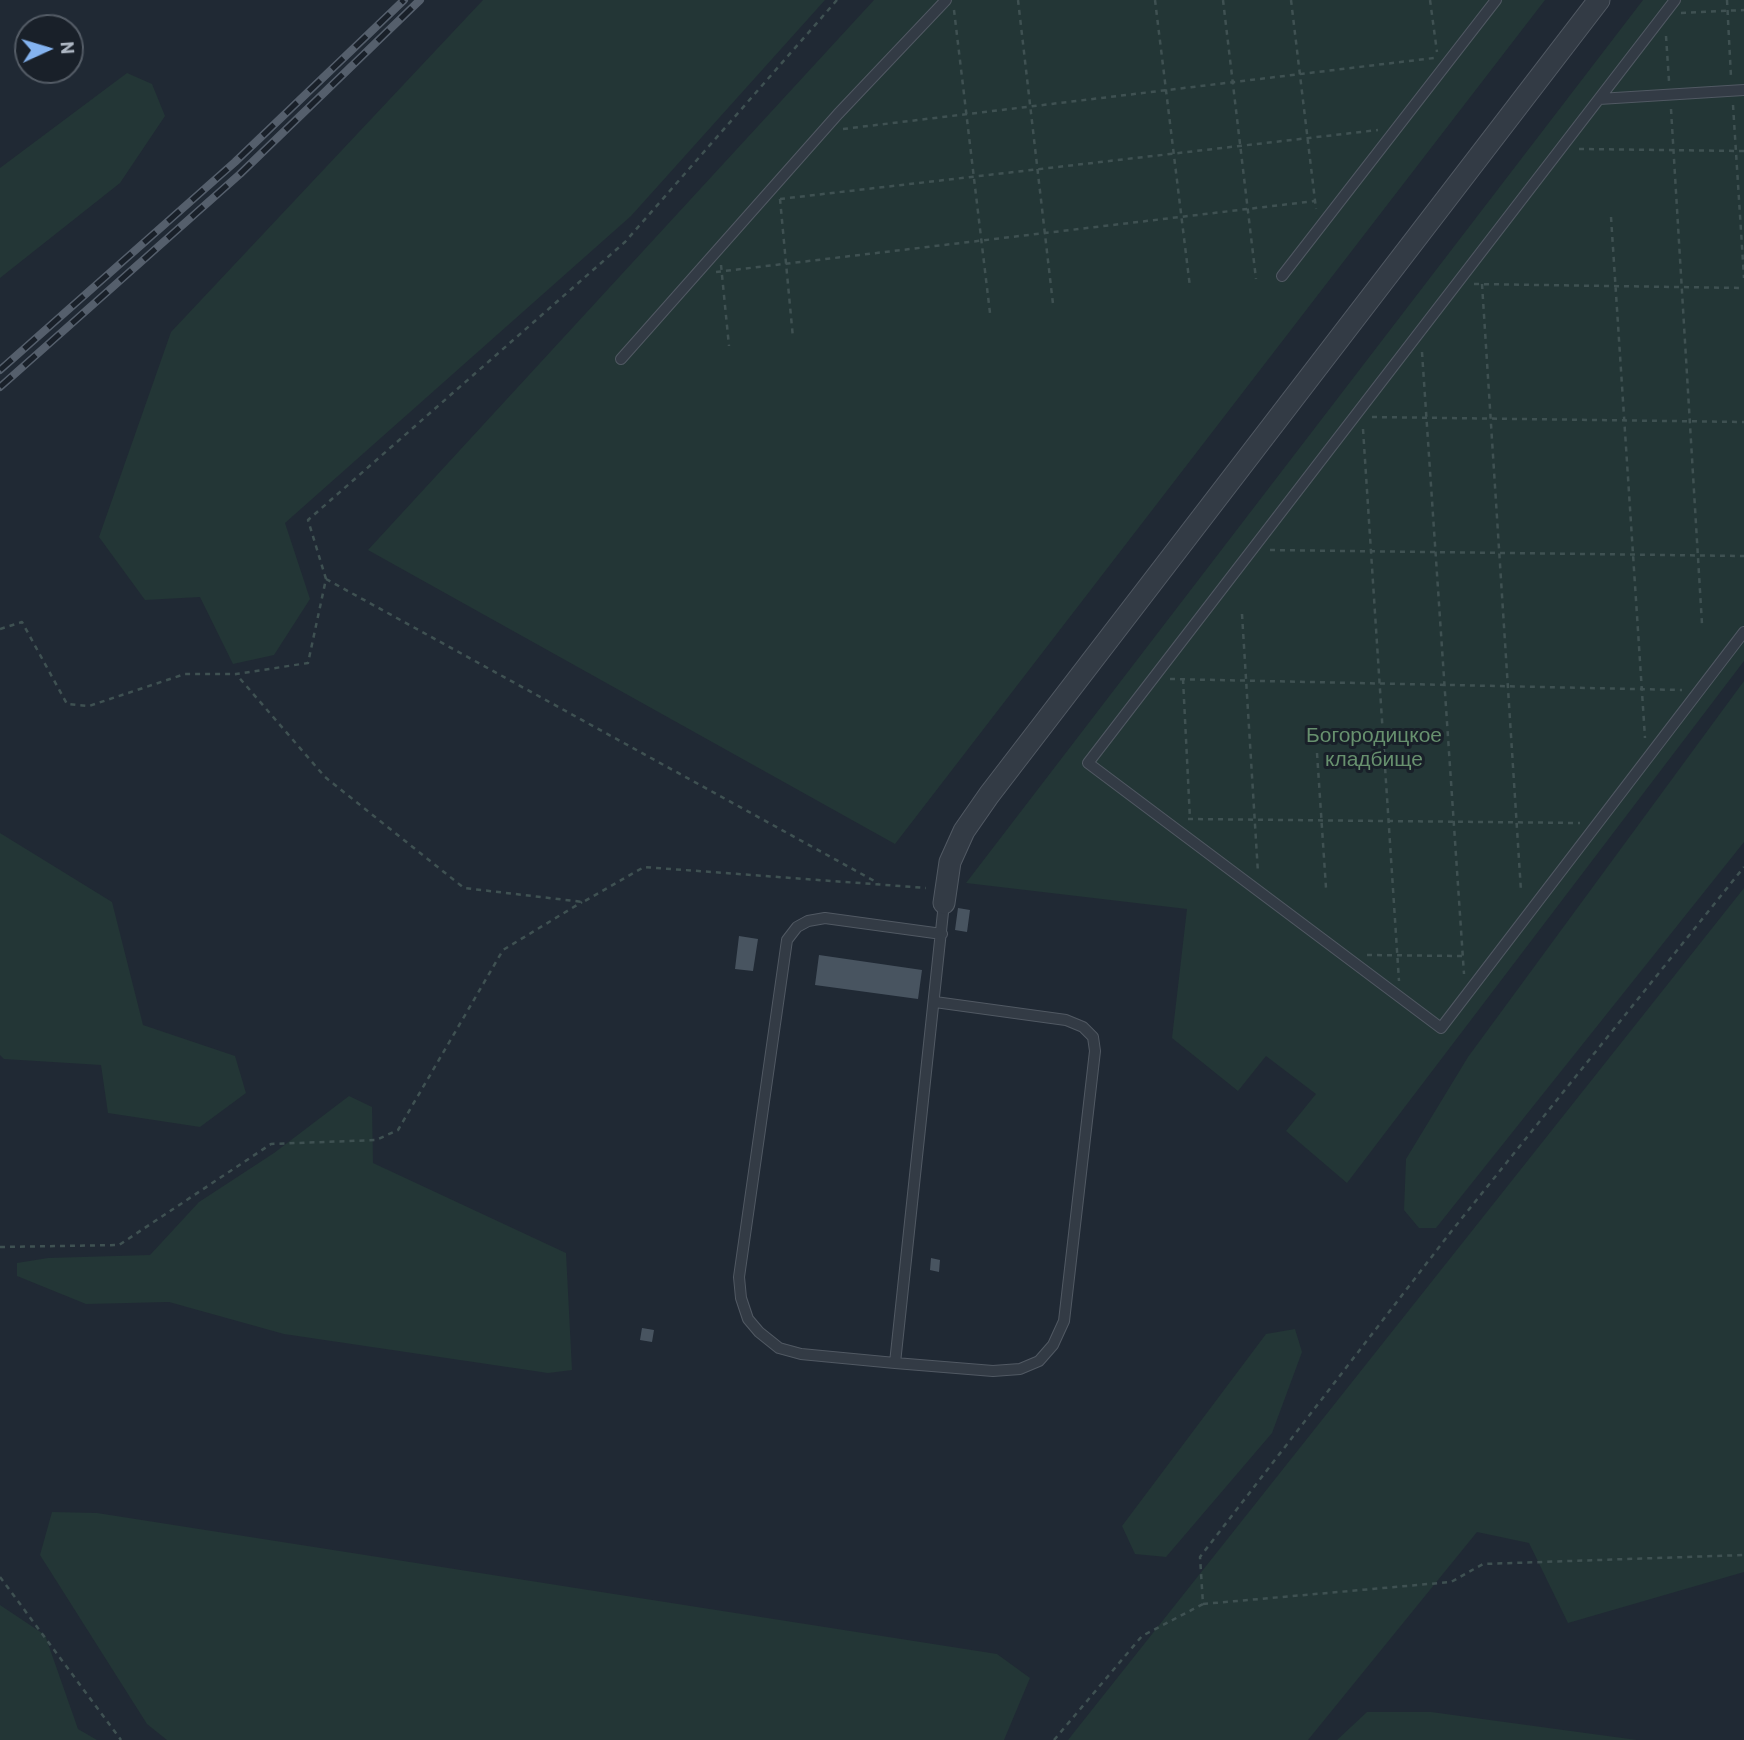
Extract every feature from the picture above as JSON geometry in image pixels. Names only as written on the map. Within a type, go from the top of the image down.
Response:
[{"type":"street","points":[[945,897],[955,852],[964,831],[989,795],[1598,0]]},
{"type":"lane","points":[[621,359],[946,0]]},
{"type":"lane","points":[[1282,276],[1496,0]]},
{"type":"lane","points":[[1675,0],[1088,764],[1441,1028],[1744,632]]},
{"type":"lane","points":[[1599,99],[1738,91]]},
{"type":"lane","points":[[895,1363],[945,897]]},
{"type":"lane","points":[[935,1002],[1066,1020],[1083,1027],[1093,1037],[1095,1051],[1065,1321],[1053,1345],[1039,1361],[1020,1369],[993,1371],[895,1363],[802,1354],[779,1348],[748,1319],[739,1277],[787,940],[808,921],[825,918],[942,934]]},
{"type":"path","points":[[0,629],[22,622],[67,704],[89,706],[185,674],[236,674],[308,663],[326,579],[308,520],[625,242],[837,0]]},
{"type":"path","points":[[953,0],[989,313]]},
{"type":"path","points":[[1018,0],[1054,304]]},
{"type":"path","points":[[1155,0],[1190,287]]},
{"type":"path","points":[[1223,0],[1256,279]]},
{"type":"path","points":[[1291,0],[1319,229]]},
{"type":"path","points":[[1430,0],[1439,73]]},
{"type":"path","points":[[1727,0],[1738,91],[1736,151],[1744,278]]},
{"type":"path","points":[[1702,624],[1665,14],[1744,10]]},
{"type":"path","points":[[839,129],[1437,58]]},
{"type":"path","points":[[761,202],[1378,130]]},
{"type":"path","points":[[1561,149],[1744,151]]},
{"type":"path","points":[[780,199],[793,338]]},
{"type":"path","points":[[696,275],[1315,201]]},
{"type":"path","points":[[1611,218],[1645,743]]},
{"type":"path","points":[[720,248],[729,346]]},
{"type":"path","points":[[1457,284],[1744,288]]},
{"type":"path","points":[[1482,284],[1521,891]]},
{"type":"path","points":[[1422,348],[1465,996]]},
{"type":"path","points":[[1400,998],[1362,417],[1744,422]]},
{"type":"path","points":[[1252,550],[1744,556]]},
{"type":"path","points":[[326,579],[882,885]]},
{"type":"path","points":[[1242,614],[1258,874]]},
{"type":"path","points":[[236,674],[325,777],[464,887],[583,902]]},
{"type":"path","points":[[1153,679],[1700,690]]},
{"type":"path","points":[[1183,679],[1190,819]]},
{"type":"path","points":[[1317,753],[1326,888]]},
{"type":"path","points":[[1162,819],[1598,823]]},
{"type":"path","points":[[0,1247],[119,1245],[271,1144],[376,1140],[398,1130],[503,950],[644,867],[882,885],[945,897]]},
{"type":"path","points":[[1203,1604],[1200,1558],[1450,1233],[1744,867]]},
{"type":"path","points":[[1342,955],[1462,956]]},
{"type":"path","points":[[1054,1740],[1142,1636],[1203,1604],[1451,1582],[1483,1564],[1744,1555]]},
{"type":"path","points":[[0,1577],[121,1740]]},
{"type":"green space","points":[[483,0],[825,0],[631,216],[285,523],[310,599],[274,655],[233,664],[200,597],[145,600],[99,537],[171,332]]},
{"type":"green space","points":[[874,0],[1545,0],[895,844],[368,550]]},
{"type":"green space","name":"Богородицкое кладбище","points":[[1643,0],[1744,0],[1744,661],[1347,1183],[1286,1131],[1316,1094],[1266,1056],[1238,1091],[1172,1038],[1187,909],[966,883]]},
{"type":"green space","points":[[127,73],[152,84],[165,116],[120,183],[0,278],[0,168]]},
{"type":"green space","points":[[1744,681],[1744,842],[1436,1228],[1419,1228],[1404,1210],[1406,1159],[1468,1057]]},
{"type":"green space","points":[[0,833],[112,902],[143,1025],[235,1056],[246,1093],[200,1127],[108,1113],[101,1065],[4,1059],[0,1055]]},
{"type":"green space","points":[[1744,888],[1744,1572],[1568,1623],[1529,1543],[1477,1532],[1308,1740],[1068,1740]]},
{"type":"green space","points":[[349,1096],[372,1107],[373,1163],[566,1253],[572,1370],[548,1373],[284,1334],[169,1302],[86,1304],[17,1276],[17,1263],[48,1258],[150,1255],[199,1202],[274,1153]]},
{"type":"green space","points":[[1295,1329],[1302,1352],[1272,1433],[1166,1557],[1135,1554],[1122,1526],[1266,1334]]},
{"type":"green space","points":[[52,1512],[97,1513],[997,1654],[1030,1678],[1004,1740],[167,1740],[147,1724],[40,1555]]},
{"type":"green space","points":[[0,1605],[45,1635],[78,1729],[97,1740],[0,1740]]},
{"type":"green space","points":[[1367,1712],[1431,1712],[1637,1740],[1337,1740]]},
{"type":"building","points":[[958,908],[970,910],[967,932],[955,930]]},
{"type":"building","points":[[739,936],[758,939],[753,971],[735,969]]},
{"type":"building","points":[[819,955],[922,970],[918,999],[815,985]]},
{"type":"building","points":[[931,1258],[940,1260],[939,1272],[930,1270]]},
{"type":"building","points":[[642,1328],[654,1330],[652,1342],[640,1340]]},
{"type":"railway","points":[[0,370],[235,162],[404,0]]},
{"type":"railway","points":[[0,387],[240,174],[420,0]]}]
